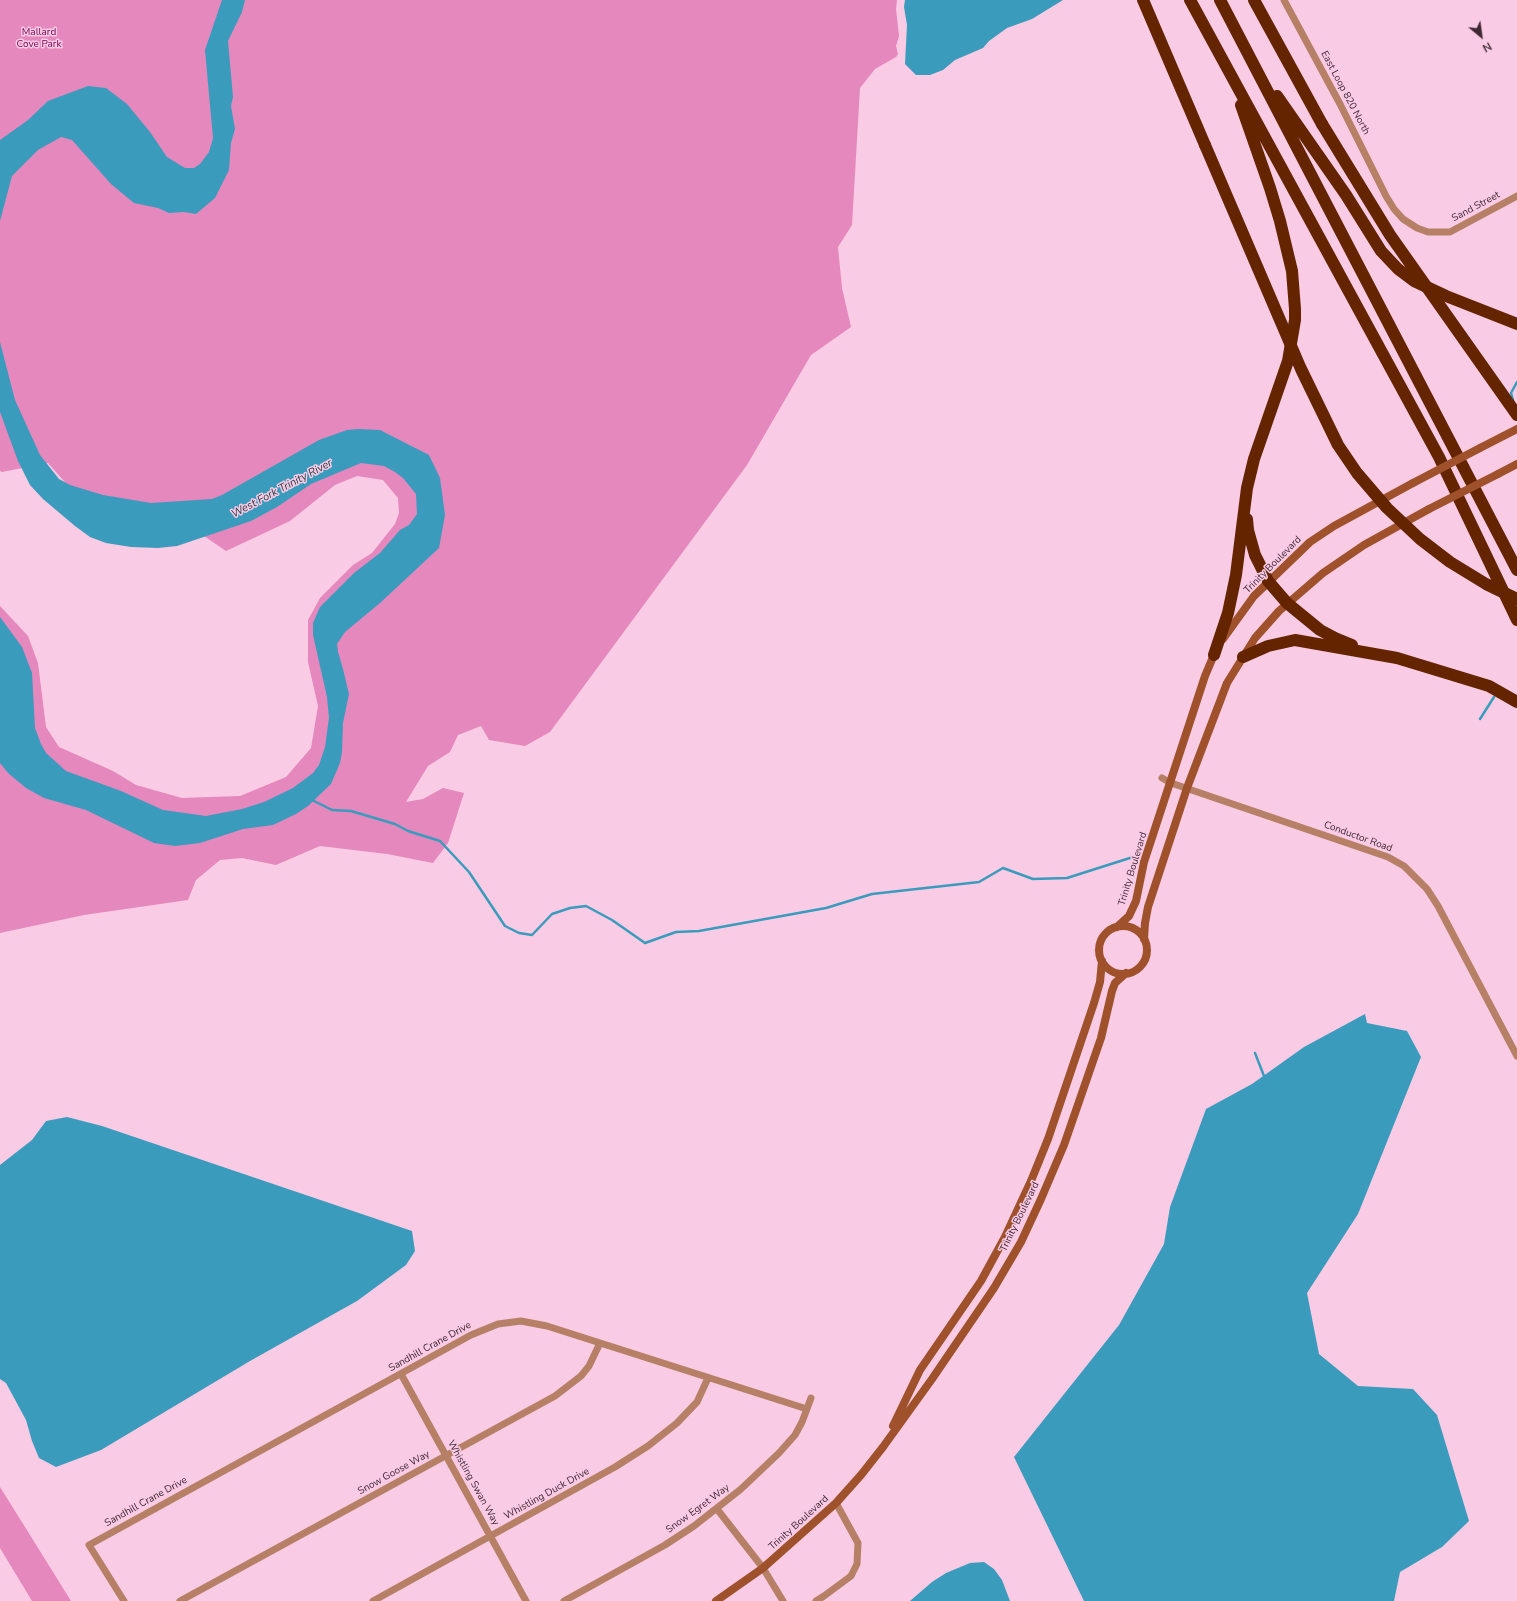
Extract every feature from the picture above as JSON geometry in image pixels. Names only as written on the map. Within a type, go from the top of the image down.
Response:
[{"type":"highway","points":[[1143,0],[1300,369],[1338,445],[1357,473],[1387,508],[1420,539],[1450,562],[1480,580],[1517,599]]},
{"type":"highway","points":[[1190,0],[1230,75],[1285,171],[1439,457],[1517,620]]},
{"type":"highway","points":[[1220,0],[1517,570]]},
{"type":"highway","points":[[1254,0],[1322,124],[1390,235],[1517,415]]},
{"type":"highway","points":[[1253,63],[1346,195],[1381,251],[1398,269],[1414,281],[1446,296],[1517,324]]},
{"type":"highway","points":[[1214,655],[1228,613],[1236,575],[1247,488],[1254,459],[1288,361],[1295,320],[1292,270],[1280,221],[1270,188],[1230,75]]},
{"type":"highway","points":[[1247,488],[1246,509],[1248,530],[1254,555],[1268,581],[1287,603],[1300,615],[1330,635],[1374,654]]},
{"type":"highway","points":[[1243,658],[1268,646],[1296,640],[1397,658],[1489,686],[1517,702]]},
{"type":"main road","name":"Trinity Boulevard","points":[[883,1447],[920,1370],[981,1281],[1005,1237],[1031,1181],[1048,1139],[1094,1003],[1100,982],[1102,961],[1099,950],[1101,940],[1108,932],[1117,927],[1129,916],[1136,901],[1144,862],[1205,676],[1224,637],[1254,596],[1268,581],[1318,537],[1334,526],[1413,483],[1517,429]]},
{"type":"main road","name":"Trinity Boulevard","points":[[716,1601],[763,1568],[836,1503],[861,1475],[883,1447],[968,1328],[1021,1242],[1064,1145],[1101,1038],[1115,983],[1126,973],[1138,968],[1145,960],[1147,949],[1144,939],[1144,923],[1148,906],[1187,788],[1227,683],[1255,638],[1287,603],[1323,573],[1364,545],[1429,509],[1517,464]]},
{"type":"main road","points":[[1117,927],[1128,926],[1133,928],[1144,939]]},
{"type":"main road","points":[[1102,961],[1112,971],[1126,973]]},
{"type":"street","name":"East Loop 820 North","points":[[1284,0],[1340,104],[1386,196]]},
{"type":"street","name":"Sand Street","points":[[1386,196],[1394,209],[1403,219],[1417,228],[1428,232],[1450,232],[1517,196]]},
{"type":"street","name":"Conductor Road","points":[[1162,778],[1171,783],[1388,857],[1404,866],[1427,889],[1438,906],[1517,1056]]},
{"type":"street","name":"Sandhill Crane Drive","points":[[124,1601],[89,1545],[471,1335],[498,1324],[509,1322],[534,1323],[807,1409]]},
{"type":"street","name":"Snow Goose Way","points":[[180,1601],[555,1396],[581,1376],[589,1366],[600,1343]]},
{"type":"street","name":"Whistling Swan Way","points":[[401,1374],[447,1455],[526,1601]]},
{"type":"street","name":"Whistling Duck Drive","points":[[373,1601],[491,1537],[615,1467],[648,1446],[677,1423],[697,1402],[708,1378]]},
{"type":"street","name":"Snow Egret Way","points":[[564,1601],[665,1545],[717,1509],[741,1489],[779,1453],[795,1435],[811,1398]]},
{"type":"street","points":[[816,1601],[851,1576],[857,1564],[858,1543],[836,1503]]},
{"type":"street","points":[[717,1509],[763,1568],[783,1601]]},
{"type":"green space","name":"Mallard Cove Park","points":[[0,0],[897,0],[896,9],[899,36],[896,46],[898,54],[896,57],[875,69],[860,88],[852,225],[838,247],[842,288],[851,327],[811,355],[747,465],[550,732],[525,746],[489,740],[481,726],[458,735],[450,752],[428,766],[406,802],[423,799],[443,788],[464,793],[448,843],[433,863],[387,854],[320,846],[276,865],[242,858],[220,860],[196,880],[188,900],[84,915],[0,933],[0,606],[28,636],[38,663],[46,727],[59,747],[113,771],[136,785],[182,798],[240,796],[286,777],[311,748],[318,706],[308,662],[308,620],[320,598],[353,565],[372,553],[395,524],[399,513],[398,498],[383,480],[357,476],[335,485],[290,521],[226,551],[185,523],[78,497],[48,463],[2,472],[0,471]]},
{"type":"green space","points":[[0,1487],[71,1601],[32,1601],[0,1548]]},
{"type":"water","points":[[222,0],[245,0],[242,12],[228,41],[233,97],[231,106],[235,129],[231,143],[229,170],[215,198],[196,214],[184,212],[169,213],[158,208],[134,203],[111,184],[72,140],[61,137],[38,150],[12,176],[0,221],[0,140],[28,120],[48,101],[88,86],[106,88],[127,104],[150,132],[167,157],[185,168],[194,168],[200,164],[209,152],[213,138],[205,50]]},
{"type":"water","points":[[905,0],[1063,0],[1032,19],[1007,28],[989,41],[983,48],[955,60],[943,70],[930,75],[916,75],[905,64],[907,25],[904,7]]},
{"type":"water","name":"West Fork Trinity River","points":[[0,342],[15,400],[40,455],[59,479],[70,485],[103,495],[151,503],[212,499],[222,495],[319,440],[347,430],[380,430],[429,455],[440,478],[445,515],[439,548],[380,603],[345,632],[337,644],[349,694],[343,723],[340,763],[331,784],[308,806],[296,814],[273,825],[243,829],[200,843],[175,846],[154,843],[86,810],[44,798],[26,788],[8,773],[0,763],[0,617],[22,647],[32,673],[35,728],[41,744],[46,753],[66,771],[121,791],[163,810],[206,816],[242,809],[264,802],[293,788],[313,773],[319,765],[325,747],[329,718],[327,697],[313,635],[313,623],[320,607],[354,573],[380,553],[400,530],[409,525],[417,514],[416,494],[403,478],[395,472],[384,466],[361,463],[311,484],[277,507],[251,521],[177,546],[158,548],[131,547],[106,543],[90,537],[75,526],[43,499],[30,485],[18,461],[0,412]]},
{"type":"water","points":[[1365,1014],[1367,1023],[1407,1031],[1421,1057],[1358,1214],[1307,1293],[1319,1354],[1358,1386],[1413,1389],[1437,1415],[1469,1521],[1442,1547],[1400,1572],[1394,1601],[1084,1601],[1014,1457],[1119,1325],[1164,1244],[1170,1207],[1206,1109],[1252,1084],[1304,1047]]},
{"type":"water","points":[[67,1117],[102,1126],[412,1231],[415,1251],[406,1265],[357,1301],[250,1361],[101,1450],[56,1467],[39,1458],[26,1420],[6,1383],[0,1379],[0,1165],[32,1140],[46,1121]]},
{"type":"water","points":[[984,1562],[994,1569],[1002,1580],[1010,1601],[910,1601],[932,1582],[946,1573],[970,1563]]},
{"type":"waterway","points":[[1513,400],[1511,393],[1517,382]]},
{"type":"waterway","points":[[1480,719],[1494,697]]},
{"type":"waterway","points":[[310,799],[332,810],[351,811],[395,824],[408,831],[440,841],[469,872],[505,926],[519,933],[532,935],[552,914],[570,908],[586,906],[612,920],[645,943],[676,932],[699,931],[826,908],[872,894],[979,882],[1003,868],[1033,879],[1067,878],[1133,857]]},
{"type":"waterway","points":[[1255,1053],[1264,1076]]}]
